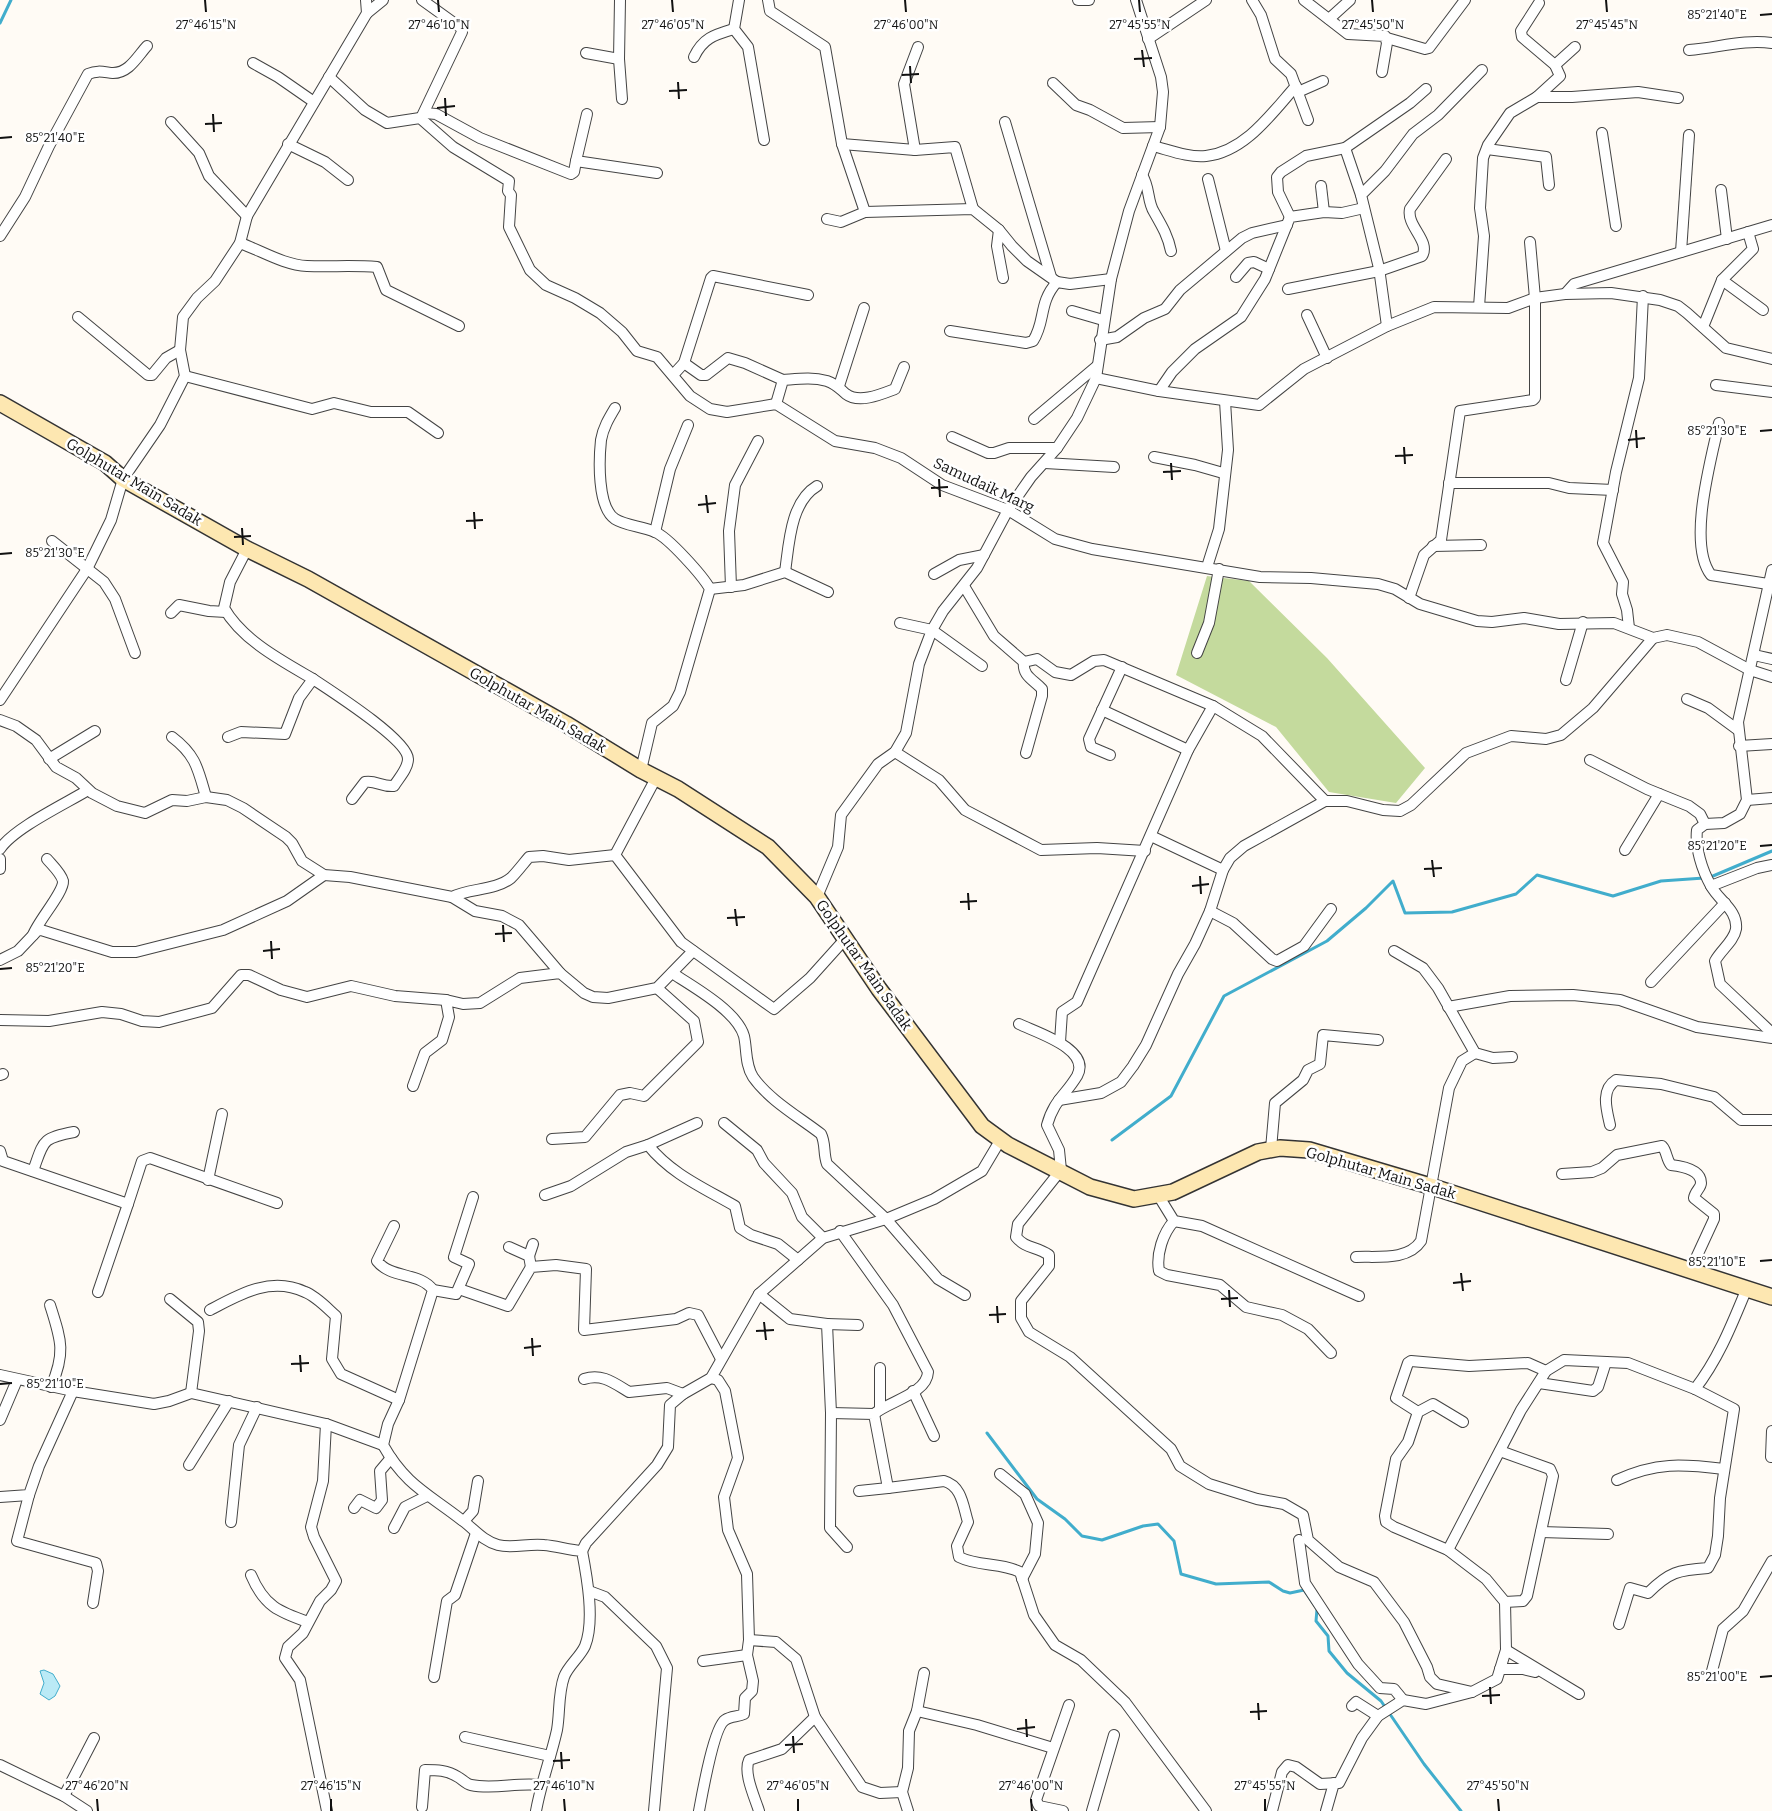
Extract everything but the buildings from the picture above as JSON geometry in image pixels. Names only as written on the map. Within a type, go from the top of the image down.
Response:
[{"type":"main road","name":"Golphutar Main Sadak","points":[[0,403],[105,463],[122,479],[247,549],[308,579],[566,724],[768,847],[817,897],[879,989],[982,1126],[1001,1140],[1090,1187],[1134,1199],[1158,1195],[1173,1192],[1258,1152],[1271,1149],[1309,1150],[1430,1186],[1772,1297]]},
{"type":"street","points":[[366,0],[366,13]]},
{"type":"street","points":[[0,700],[14,682],[86,569],[111,520],[122,479],[160,425],[185,376],[180,350],[183,317],[197,298],[215,282],[240,243],[247,216],[288,144],[366,13],[382,0]]},
{"type":"street","points":[[422,0],[461,28],[462,32],[423,115]]},
{"type":"street","points":[[620,0],[619,59],[622,99]]},
{"type":"street","points":[[739,0],[734,29],[748,47],[764,140]]},
{"type":"street","points":[[768,0],[770,11],[825,47],[842,144],[865,212]]},
{"type":"street","points":[[1078,0],[1089,0]]},
{"type":"street","points":[[817,897],[838,848],[841,815],[878,764],[895,752],[906,733],[919,664],[932,630],[984,555],[1008,510],[1031,477],[1058,448],[1077,418],[1096,378],[1110,279],[1142,175],[1160,127],[1163,92],[1161,77],[1136,0]]},
{"type":"street","points":[[1148,39],[1206,0]]},
{"type":"street","points":[[1252,0],[1261,15],[1275,59],[1291,74],[1308,120]]},
{"type":"street","points":[[1304,0],[1348,34],[1387,38],[1425,49],[1429,48],[1465,0]]},
{"type":"street","points":[[1329,19],[1350,0]]},
{"type":"street","points":[[1479,308],[1484,236],[1480,208],[1483,158],[1510,113],[1537,97],[1558,80],[1560,72],[1555,65],[1522,37],[1521,31],[1539,4]]},
{"type":"street","points":[[694,58],[700,45],[713,36],[734,29]]},
{"type":"street","points":[[1382,72],[1387,38]]},
{"type":"street","points":[[1689,50],[1717,48],[1755,41],[1772,43]]},
{"type":"street","points":[[0,236],[25,197],[49,146],[88,74],[97,70],[114,73],[126,71],[147,46]]},
{"type":"street","points":[[915,150],[904,84],[918,47]]},
{"type":"street","points":[[1555,65],[1575,48]]},
{"type":"street","points":[[586,53],[619,59]]},
{"type":"street","points":[[253,63],[278,77],[314,102]]},
{"type":"street","points":[[1361,195],[1385,171],[1414,134],[1438,115],[1482,70]]},
{"type":"street","points":[[329,77],[364,110],[388,123],[436,114],[449,123],[480,138],[571,174],[574,172],[587,114]]},
{"type":"street","points":[[1153,146],[1206,156],[1227,151],[1246,140],[1297,89],[1323,81]]},
{"type":"street","points":[[1053,83],[1076,105],[1090,110],[1123,128],[1160,127]]},
{"type":"street","points":[[1159,391],[1172,372],[1195,349],[1242,317],[1265,279],[1289,221],[1278,192],[1277,177],[1281,172],[1306,156],[1345,148],[1410,103],[1426,89]]},
{"type":"street","points":[[1537,97],[1572,98],[1638,92],[1678,98]]},
{"type":"street","points":[[423,115],[453,147],[509,181],[508,191],[511,195],[509,227],[530,270],[546,285],[575,298],[600,313],[622,332],[637,351],[656,357],[690,396],[710,409],[727,412],[776,404],[783,380]]},
{"type":"street","points":[[171,122],[199,153],[209,176],[247,216]]},
{"type":"street","points":[[950,331],[1026,344],[1033,341],[1037,335],[1045,300],[1054,280],[1005,122]]},
{"type":"street","points":[[1602,133],[1616,226]]},
{"type":"street","points":[[1681,252],[1689,135]]},
{"type":"street","points":[[288,144],[325,162],[348,180]]},
{"type":"street","points":[[842,144],[915,150],[955,147],[973,209],[999,230],[1012,246],[1054,280],[1070,284],[1110,279]]},
{"type":"street","points":[[1345,148],[1361,195],[1379,271],[1386,326]]},
{"type":"street","points":[[1487,149],[1546,157],[1549,185]]},
{"type":"street","points":[[1288,289],[1379,271],[1424,254],[1424,245],[1410,219],[1410,209],[1446,159]]},
{"type":"street","points":[[576,161],[657,172]]},
{"type":"street","points":[[1142,175],[1147,183],[1153,212],[1162,223],[1172,251]]},
{"type":"street","points":[[1208,179],[1226,251]]},
{"type":"street","points":[[1321,186],[1324,212]]},
{"type":"street","points":[[1721,190],[1727,239]]},
{"type":"street","points":[[1100,340],[1117,336],[1144,318],[1165,309],[1180,290],[1242,238],[1252,233],[1324,212],[1342,213],[1364,208]]},
{"type":"street","points":[[827,219],[841,222],[865,212],[973,209]]},
{"type":"street","points":[[1565,294],[1574,284],[1772,225]]},
{"type":"street","points":[[999,230],[997,246],[1003,278]]},
{"type":"street","points":[[1703,326],[1722,280],[1753,248],[1748,232]]},
{"type":"street","points":[[1410,598],[1424,555],[1441,540],[1460,411],[1533,400],[1535,398],[1535,298],[1530,242]]},
{"type":"street","points":[[240,243],[297,265],[377,267],[386,290],[459,326]]},
{"type":"street","points":[[1236,277],[1248,263],[1254,262],[1269,269]]},
{"type":"street","points":[[673,375],[684,363],[713,276],[808,295]]},
{"type":"street","points":[[1722,280],[1763,310]]},
{"type":"street","points":[[1096,378],[1159,391],[1255,405],[1263,404],[1304,369],[1386,326],[1434,307],[1508,308],[1535,298],[1565,294],[1611,293],[1643,296],[1678,306],[1726,348],[1772,359]]},
{"type":"street","points":[[1629,628],[1627,610],[1622,594],[1623,582],[1603,543],[1638,378],[1643,296]]},
{"type":"street","points":[[839,386],[864,308]]},
{"type":"street","points":[[1072,310],[1104,320]]},
{"type":"street","points":[[1307,315],[1327,358]]},
{"type":"street","points":[[78,317],[148,375],[152,374],[166,358],[180,350]]},
{"type":"street","points":[[684,363],[701,375],[706,375],[728,358],[745,363],[783,380],[812,378],[839,386],[847,395],[857,398],[879,395],[895,389],[904,367]]},
{"type":"street","points":[[1034,419],[1097,366]]},
{"type":"street","points":[[185,376],[312,409],[334,403],[371,412],[408,412],[438,433]]},
{"type":"street","points":[[1716,385],[1772,392]]},
{"type":"street","points":[[1207,567],[1219,529],[1223,473],[1228,450],[1225,401]]},
{"type":"street","name":"Samudaik Marg","points":[[776,404],[835,441],[875,448],[900,458],[942,485],[1008,510],[1055,539],[1138,558],[1207,567],[1260,577],[1311,578],[1378,584],[1395,589],[1420,604],[1477,621],[1492,622],[1524,618],[1560,624],[1583,622],[1614,623],[1653,638],[1667,635],[1698,642],[1750,670],[1772,677]]},
{"type":"street","points":[[615,408],[606,423],[601,439],[601,499],[615,519],[655,532],[704,578],[710,589],[680,692],[673,706],[652,723],[641,770]]},
{"type":"street","points":[[1719,423],[1706,482],[1702,519],[1702,560],[1711,575],[1768,584]]},
{"type":"street","points":[[655,532],[670,469],[688,425]]},
{"type":"street","points":[[952,437],[988,453],[1009,448],[1058,448]]},
{"type":"street","points":[[731,587],[729,530],[735,485],[758,441]]},
{"type":"street","points":[[1154,457],[1223,473]]},
{"type":"street","points":[[1045,463],[1114,467]]},
{"type":"street","points":[[1449,483],[1549,483],[1569,488],[1613,490]]},
{"type":"street","points":[[785,572],[795,515],[809,494],[817,486]]},
{"type":"street","points":[[52,541],[104,582],[116,599],[135,653]]},
{"type":"street","points":[[1433,546],[1480,545]]},
{"type":"street","points":[[247,549],[230,582],[224,608],[226,612],[243,631],[286,663],[360,711],[402,746],[408,758],[407,765],[394,786],[382,787],[372,781],[365,782],[352,799]]},
{"type":"street","points":[[934,574],[959,560],[984,555]]},
{"type":"street","points":[[1197,653],[1209,623],[1219,569]]},
{"type":"street","points":[[1772,570],[1768,584],[1767,610],[1738,722],[1746,800],[1740,814],[1724,823],[1705,824],[1697,830],[1695,844],[1711,886],[1736,917],[1736,930],[1732,940],[1721,950],[1715,961],[1720,984],[1772,1034]]},
{"type":"street","points":[[710,589],[731,587],[785,572],[828,592]]},
{"type":"street","points":[[964,586],[994,636],[1024,662]]},
{"type":"street","points":[[171,613],[179,605],[209,611],[226,612]]},
{"type":"street","points":[[1566,680],[1583,622]]},
{"type":"street","points":[[900,623],[932,630],[982,666]]},
{"type":"street","points":[[1059,1100],[1101,1093],[1121,1082],[1146,1046],[1210,911],[1230,858],[1244,846],[1325,800],[1347,801],[1400,812],[1411,805],[1466,753],[1511,736],[1546,739],[1561,735],[1593,708],[1653,638]]},
{"type":"street","points":[[1754,655],[1772,659]]},
{"type":"street","points":[[1024,662],[1037,659],[1055,672],[1071,675],[1094,662],[1104,660],[1213,706],[1262,736],[1325,800]]},
{"type":"street","points":[[1024,662],[1023,669],[1026,675],[1042,689],[1042,696],[1026,753]]},
{"type":"street","points":[[1110,755],[1091,747],[1089,743],[1090,734],[1122,668]]},
{"type":"street","points":[[228,737],[242,732],[285,734],[299,698],[313,679]]},
{"type":"street","points":[[1687,699],[1708,708],[1738,730]]},
{"type":"street","points":[[1060,1042],[1062,1012],[1077,1002],[1152,836],[1188,750],[1213,706]]},
{"type":"street","points":[[1102,710],[1188,750]]},
{"type":"street","points":[[0,720],[16,726],[36,740],[56,767],[76,778],[88,790],[117,806],[145,813],[172,800],[187,801],[206,797],[227,800],[286,837],[302,861],[324,875],[350,877],[452,897],[475,911],[502,916],[518,925],[560,974],[576,987],[593,997],[608,998],[657,988],[693,951]]},
{"type":"street","points":[[49,759],[95,731]]},
{"type":"street","points":[[172,737],[186,747],[196,762],[206,797]]},
{"type":"street","points":[[1739,746],[1772,744]]},
{"type":"street","points":[[895,752],[939,780],[966,810],[1041,850],[1097,848],[1144,851]]},
{"type":"street","points":[[1590,760],[1659,794],[1689,806],[1700,814],[1705,824]]},
{"type":"street","points":[[615,854],[656,778]]},
{"type":"street","points":[[0,849],[7,840],[23,829],[88,790]]},
{"type":"street","points":[[1625,850],[1659,794]]},
{"type":"street","points":[[1746,800],[1772,798]]},
{"type":"street","points":[[1152,836],[1224,870]]},
{"type":"street","points":[[452,897],[464,890],[501,884],[511,878],[529,857],[543,856],[569,860],[615,854]]},
{"type":"street","points":[[615,854],[681,942],[774,1009],[810,978],[846,938]]},
{"type":"street","points":[[0,859],[0,869]]},
{"type":"street","points":[[33,936],[43,915],[61,891],[63,882],[60,873],[47,859]]},
{"type":"street","points":[[1711,886],[1758,868],[1772,865]]},
{"type":"street","points":[[0,960],[18,951],[41,930],[112,952],[136,952],[222,930],[287,901],[324,875]]},
{"type":"street","points":[[1651,982],[1725,903]]},
{"type":"street","points":[[1210,911],[1233,923],[1272,960],[1277,961],[1304,946],[1332,909]]},
{"type":"street","points":[[1394,951],[1423,968],[1438,988],[1475,1053],[1493,1058],[1512,1057]]},
{"type":"street","points":[[672,973],[709,997],[735,1021],[743,1034],[752,1075],[763,1089],[821,1134],[825,1141],[824,1156],[827,1164],[886,1219],[938,1279],[965,1295]]},
{"type":"street","points":[[0,1020],[49,1021],[102,1012],[122,1014],[142,1022],[166,1020],[212,1008],[241,975],[249,975],[281,990],[307,997],[351,986],[395,996],[446,1000],[463,1004],[480,1004],[520,978],[560,974]]},
{"type":"street","points":[[552,1139],[585,1137],[620,1095],[630,1093],[644,1096],[698,1042],[694,1021],[657,988]]},
{"type":"street","points":[[1448,1007],[1510,996],[1573,995],[1620,1000],[1697,1027],[1772,1038]]},
{"type":"street","points":[[414,1086],[425,1053],[442,1040],[449,1017],[446,1000]]},
{"type":"street","points":[[1019,1024],[1060,1042],[1075,1053],[1078,1074],[1052,1108],[1047,1125],[1059,1150],[1061,1170],[1018,1224],[1016,1237],[1024,1246],[1039,1248],[1048,1255],[1049,1266],[1021,1301],[1021,1318],[1029,1332],[1070,1357],[1171,1449],[1180,1466],[1209,1484],[1257,1499],[1284,1504],[1303,1515],[1308,1540],[1339,1568],[1374,1582],[1404,1622],[1427,1667],[1430,1677],[1437,1684],[1472,1692]]},
{"type":"street","points":[[1271,1149],[1275,1103],[1303,1080],[1308,1070],[1320,1064],[1323,1036],[1378,1040]]},
{"type":"street","points":[[1356,1258],[1406,1254],[1416,1249],[1421,1241],[1449,1088],[1462,1062],[1475,1053]]},
{"type":"street","points":[[1610,1125],[1606,1105],[1607,1092],[1610,1084],[1616,1080],[1661,1084],[1714,1097],[1741,1120],[1772,1120]]},
{"type":"street","points":[[208,1180],[222,1114]]},
{"type":"street","points":[[545,1195],[571,1186],[626,1152],[648,1145],[697,1123]]},
{"type":"street","points":[[724,1123],[757,1150],[764,1163],[792,1192],[802,1217],[823,1238]]},
{"type":"street","points":[[32,1171],[43,1142],[53,1136],[74,1132]]},
{"type":"street","points":[[536,1811],[540,1785],[557,1728],[564,1676],[586,1645],[588,1634],[589,1591],[582,1551],[586,1543],[657,1465],[668,1447],[670,1405],[683,1394],[712,1378],[759,1294],[823,1238],[840,1231],[886,1219],[934,1199],[982,1171],[1001,1140]]},
{"type":"street","points":[[648,1145],[659,1158],[689,1181],[735,1206],[740,1228],[751,1235],[778,1244],[798,1260]]},
{"type":"street","points":[[1562,1174],[1592,1172],[1602,1168],[1617,1155],[1662,1146],[1671,1165],[1691,1170],[1699,1177],[1700,1186],[1694,1198],[1714,1214],[1714,1218],[1690,1271]]},
{"type":"street","points":[[98,1292],[142,1161],[150,1158],[208,1180],[277,1202]]},
{"type":"street","points":[[1,1159],[128,1204]]},
{"type":"street","points":[[1158,1195],[1174,1221],[1202,1226],[1359,1296]]},
{"type":"street","points":[[394,1226],[377,1261],[382,1268],[428,1282],[433,1290],[456,1294],[469,1264],[454,1256],[473,1197]]},
{"type":"street","points":[[1174,1221],[1167,1229],[1163,1240],[1158,1264],[1159,1271],[1167,1275],[1220,1285],[1246,1308],[1282,1315],[1308,1329],[1331,1353]]},
{"type":"street","points":[[831,1413],[877,1411],[921,1387],[927,1380],[928,1372],[893,1305],[840,1231]]},
{"type":"street","points":[[459,1288],[508,1306],[530,1267],[529,1256],[533,1244]]},
{"type":"street","points":[[509,1247],[529,1256]]},
{"type":"street","points":[[530,1267],[556,1265],[586,1269],[584,1330],[676,1319],[689,1313],[698,1315],[721,1359]]},
{"type":"street","points":[[210,1310],[245,1292],[274,1285],[306,1292],[336,1316],[332,1359],[341,1374],[399,1400]]},
{"type":"street","points":[[1694,1389],[1709,1370],[1723,1346],[1747,1288]]},
{"type":"street","points":[[383,1444],[388,1424],[399,1400],[433,1290]]},
{"type":"street","points":[[759,1294],[790,1319],[816,1324],[858,1325]]},
{"type":"street","points":[[170,1299],[198,1322],[199,1331],[191,1393]]},
{"type":"street","points":[[50,1306],[61,1340],[59,1367],[50,1387]]},
{"type":"street","points":[[827,1324],[831,1413],[830,1528],[847,1547]]},
{"type":"street","points":[[1448,1550],[1520,1410],[1546,1372],[1564,1360],[1628,1363],[1694,1389],[1734,1409],[1724,1469],[1718,1536],[1714,1555],[1708,1568],[1680,1570],[1665,1577],[1648,1593],[1630,1588],[1619,1624]]},
{"type":"street","points":[[1418,1412],[1396,1400],[1408,1363],[1411,1361],[1469,1366],[1528,1363],[1546,1372]]},
{"type":"street","points":[[1539,1383],[1594,1391],[1598,1386],[1606,1362]]},
{"type":"street","points":[[880,1368],[877,1411],[888,1488]]},
{"type":"street","points":[[0,1375],[50,1387],[154,1404],[191,1393],[326,1424],[383,1444],[391,1458],[409,1481],[427,1496],[464,1521],[476,1533],[499,1545],[516,1547],[543,1545],[582,1551]]},
{"type":"street","points":[[584,1379],[594,1376],[603,1378],[629,1392],[667,1388],[683,1394]]},
{"type":"street","points":[[699,1811],[708,1766],[721,1723],[729,1718],[744,1714],[745,1698],[752,1691],[753,1681],[747,1655],[749,1640],[747,1574],[728,1530],[724,1503],[724,1497],[738,1458],[725,1391],[718,1380],[712,1378]]},
{"type":"street","points":[[0,1420],[17,1380]]},
{"type":"street","points":[[73,1391],[39,1466],[17,1541],[96,1563],[98,1571],[93,1603]]},
{"type":"street","points":[[913,1391],[934,1436]]},
{"type":"street","points":[[189,1465],[229,1401]]},
{"type":"street","points":[[1272,1811],[1282,1772],[1288,1765],[1296,1767],[1320,1784],[1339,1783],[1362,1738],[1380,1715],[1393,1706],[1403,1700],[1426,1704],[1472,1692],[1497,1679],[1506,1650],[1505,1602],[1486,1580],[1448,1550],[1386,1522],[1385,1516],[1396,1459],[1408,1442],[1418,1412],[1433,1404],[1463,1422]]},
{"type":"street","points":[[231,1522],[239,1445],[257,1407]]},
{"type":"street","points":[[326,1424],[323,1481],[311,1527],[314,1538],[336,1581],[331,1590],[320,1601],[303,1633],[288,1647],[285,1658],[300,1680],[327,1811]]},
{"type":"street","points":[[1771,1457],[1772,1431]]},
{"type":"street","points":[[1500,1451],[1550,1469],[1553,1472],[1528,1596],[1523,1601],[1505,1602]]},
{"type":"street","points":[[354,1508],[360,1500],[376,1508],[382,1500],[380,1471],[391,1458]]},
{"type":"street","points":[[1617,1480],[1641,1469],[1685,1464],[1724,1469]]},
{"type":"street","points":[[1000,1474],[1025,1494],[1038,1523],[1035,1554],[1022,1579]]},
{"type":"street","points":[[464,1521],[473,1511],[478,1480]]},
{"type":"street","points":[[859,1491],[944,1481],[953,1483],[958,1490],[968,1522],[957,1546],[959,1557],[970,1562],[1008,1566],[1020,1572],[1034,1615],[1055,1646],[1081,1660],[1125,1702],[1206,1811]]},
{"type":"street","points":[[0,1497],[29,1495]]},
{"type":"street","points":[[394,1528],[405,1507],[427,1496]]},
{"type":"street","points":[[1541,1532],[1608,1534]]},
{"type":"street","points":[[434,1677],[448,1601],[455,1595],[476,1533]]},
{"type":"street","points":[[1299,1540],[1305,1583],[1358,1664],[1380,1688],[1394,1689],[1403,1700]]},
{"type":"street","points":[[1712,1671],[1723,1629],[1743,1611],[1772,1561]]},
{"type":"street","points":[[252,1575],[257,1589],[279,1612],[308,1622]]},
{"type":"street","points":[[589,1591],[605,1597],[650,1640],[656,1646],[667,1668],[654,1811]]},
{"type":"street","points":[[749,1640],[776,1642],[796,1659],[815,1717],[862,1787],[880,1793],[902,1792]]},
{"type":"street","points":[[1506,1650],[1579,1694]]},
{"type":"street","points":[[703,1661],[747,1655]]},
{"type":"street","points":[[1500,1668],[1524,1668],[1543,1673]]},
{"type":"street","points":[[908,1811],[902,1792],[908,1768],[909,1731],[917,1711],[924,1673]]},
{"type":"street","points":[[1352,1706],[1356,1702],[1380,1715]]},
{"type":"street","points":[[1063,1811],[1039,1806],[1035,1807],[1068,1705]]},
{"type":"street","points":[[917,1711],[978,1724],[1053,1748]]},
{"type":"street","points":[[759,1811],[748,1767],[750,1760],[782,1749],[794,1740],[815,1717]]},
{"type":"street","points":[[1092,1811],[1114,1735]]},
{"type":"street","points":[[465,1737],[550,1756]]},
{"type":"street","points":[[64,1796],[94,1738]]},
{"type":"street","points":[[0,1765],[64,1796],[87,1811]]},
{"type":"street","points":[[422,1808],[424,1770],[443,1770],[469,1784],[482,1786],[527,1783],[540,1785]]},
{"type":"street","points":[[1326,1811],[1334,1783]]},
{"type":"green space","points":[[1207,576],[1249,581],[1327,658],[1425,768],[1396,803],[1329,792],[1276,727],[1176,675]]},
{"type":"water","points":[[44,1670],[53,1674],[60,1686],[55,1696],[49,1700],[40,1694],[44,1683],[40,1671]]},
{"type":"waterway","points":[[0,23],[11,0]]},
{"type":"waterway","points":[[1713,876],[1772,851]]},
{"type":"waterway","points":[[1112,1140],[1171,1096],[1224,996],[1327,941],[1366,908],[1393,881],[1405,913],[1452,912],[1516,894],[1537,875],[1613,896],[1661,881],[1704,878]]},
{"type":"waterway","points":[[987,1433],[1037,1499],[1065,1519],[1082,1536],[1102,1540],[1143,1526],[1158,1524],[1174,1541],[1181,1574],[1216,1584],[1269,1582],[1290,1593],[1304,1590],[1317,1609],[1316,1621],[1328,1636],[1329,1651],[1347,1673],[1381,1701],[1424,1764],[1461,1811]]}]
